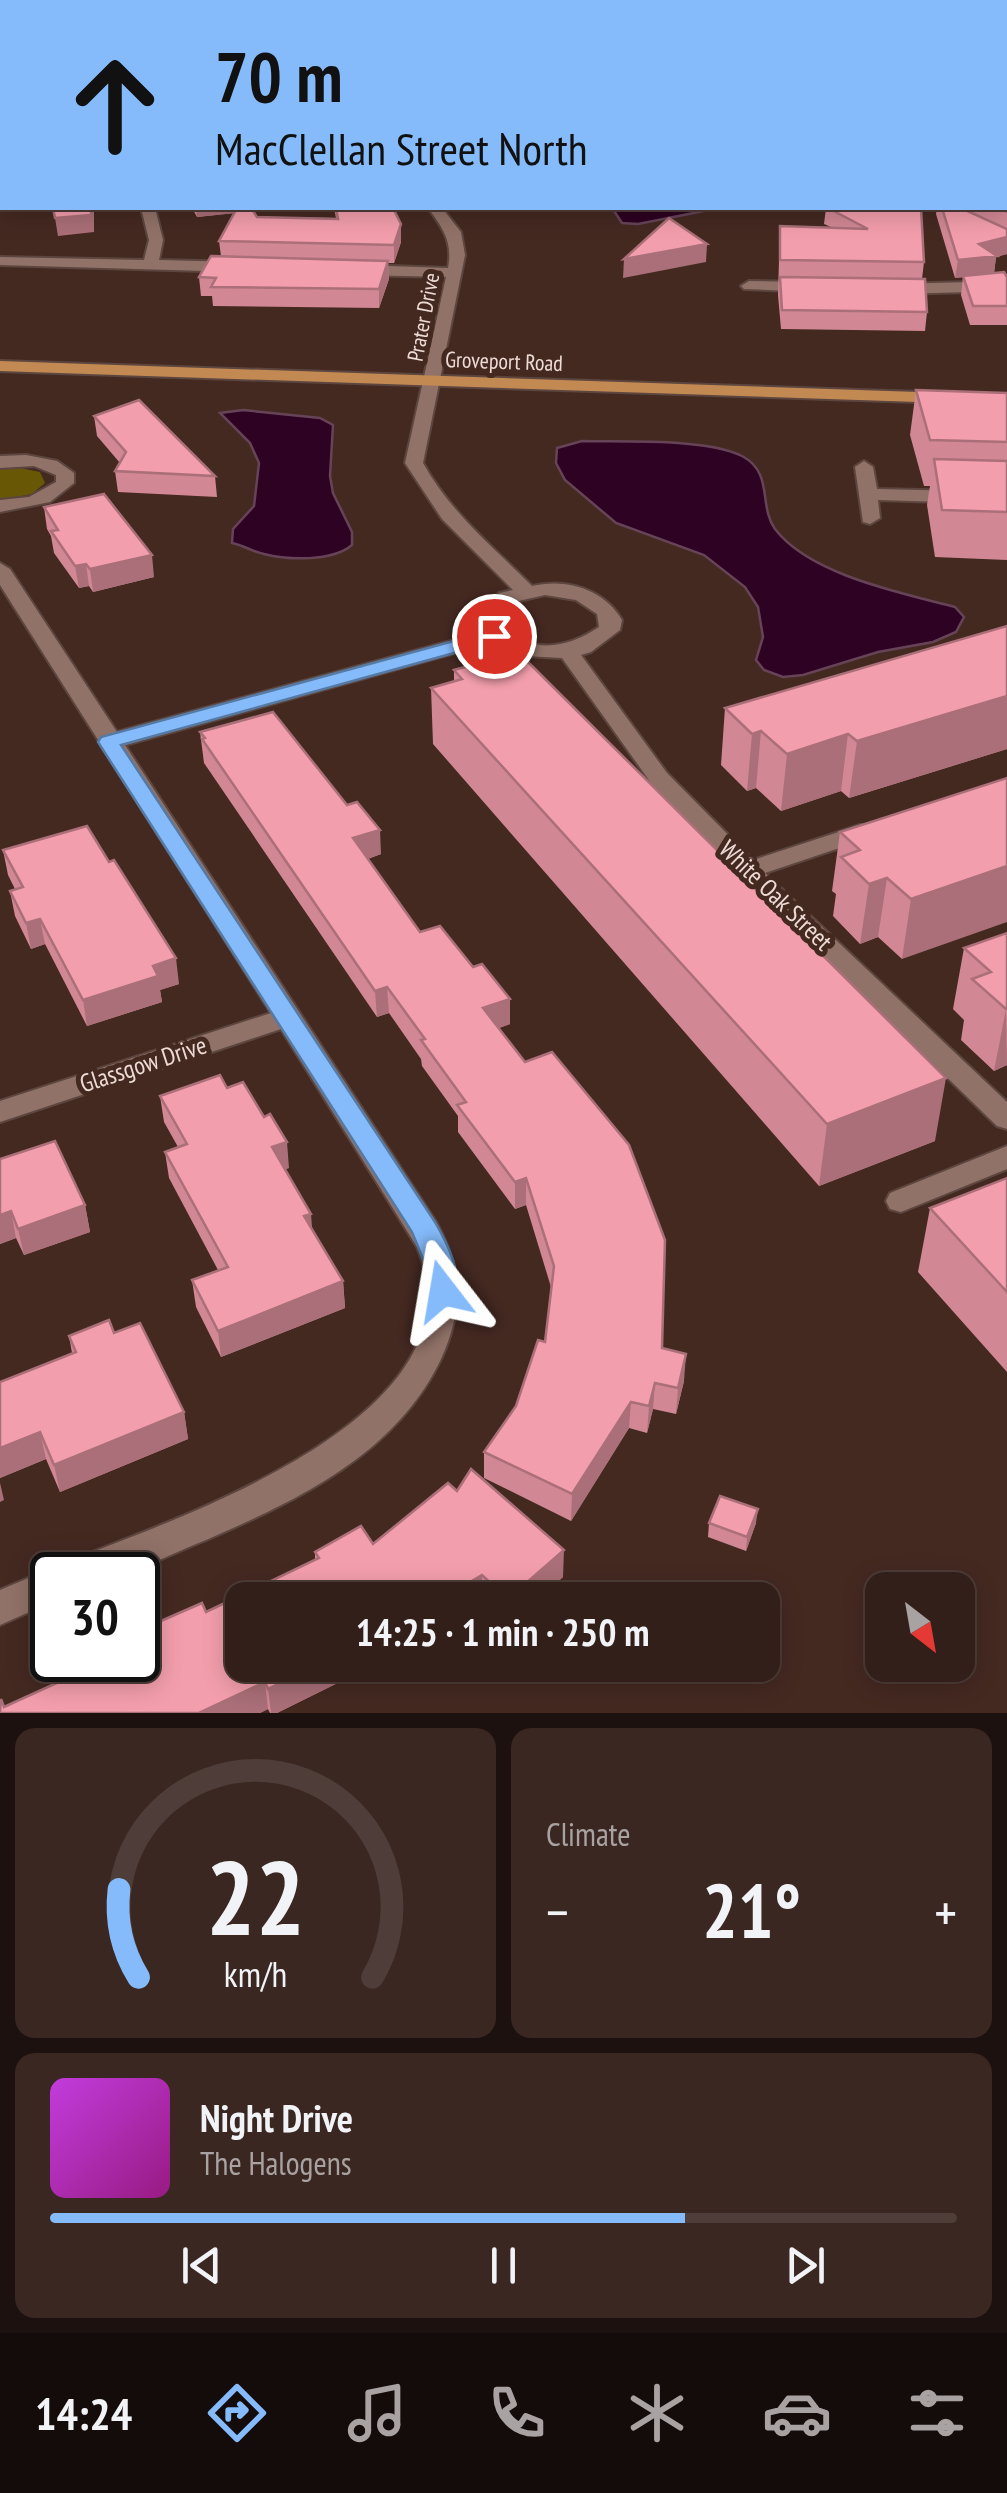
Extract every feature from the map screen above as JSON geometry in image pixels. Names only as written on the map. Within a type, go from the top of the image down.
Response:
[{"type":"main road","name":"Groveport Road","points":[[0,366],[1007,400]]},
{"type":"street","points":[[148,210],[156,240],[150,265]]},
{"type":"street","name":"Prater Drive","points":[[436,210],[457,243],[434,381],[414,463],[422,483],[526,591]]},
{"type":"street","points":[[0,261],[264,268]]},
{"type":"street","points":[[340,270],[454,273]]},
{"type":"street","points":[[867,289],[952,288],[1007,281]]},
{"type":"street","points":[[749,286],[828,288]]},
{"type":"street","points":[[0,462],[35,460],[54,465],[65,473],[65,483],[55,494],[36,502],[0,506]]},
{"type":"street","points":[[864,467],[870,518]]},
{"type":"street","points":[[868,494],[1007,498]]},
{"type":"street","points":[[0,570],[425,1230],[440,1266],[443,1291],[429,1355],[380,1422],[336,1458],[278,1490],[131,1552]]},
{"type":"street","points":[[526,591],[583,594],[607,610],[609,630],[586,646],[568,651],[526,650],[494,636],[487,625],[487,614],[508,596],[526,591]]},
{"type":"street","points":[[108,742],[494,636]]},
{"type":"street","name":"White Oak Street","points":[[568,651],[659,778],[748,870],[1007,1119]]},
{"type":"street","points":[[748,870],[896,821]]},
{"type":"street","name":"Glassgow Drive","points":[[0,1112],[287,1017]]},
{"type":"street","points":[[900,1202],[1007,1157]]},
{"type":"street","points":[[0,1608],[30,1595]]},
{"type":"shaded area","points":[[613,210],[709,210],[638,224],[622,223]]},
{"type":"shaded area","points":[[243,410],[320,418],[333,425],[330,476],[333,493],[352,532],[352,545],[322,557],[285,558],[232,543],[233,529],[254,506],[259,463],[250,443],[220,413]]},
{"type":"shaded area","points":[[582,441],[687,444],[742,456],[758,471],[775,529],[810,559],[858,580],[955,607],[964,617],[956,632],[933,642],[878,652],[803,675],[783,677],[764,670],[756,660],[763,637],[758,607],[745,587],[704,555],[616,523],[565,480],[556,463],[557,448]]},
{"type":"shaded area","points":[[0,469],[40,472],[45,483],[32,494],[0,500]]},
{"type":"building","points":[[53,210],[91,210],[91,215],[55,218]]},
{"type":"building","points":[[236,210],[252,210],[257,217],[338,219],[336,210],[394,210],[401,224],[394,245],[219,241]]},
{"type":"building","points":[[832,210],[921,210],[924,262],[780,260],[780,226],[868,229]]},
{"type":"building","points":[[943,210],[965,210],[1007,229],[1007,237],[979,244],[997,256],[958,260]]},
{"type":"building","points":[[669,218],[707,244],[624,259]]},
{"type":"building","points":[[211,256],[388,261],[379,289],[211,287],[216,278],[199,277]]},
{"type":"building","points":[[1004,272],[1007,306],[973,306],[963,276]]},
{"type":"building","points":[[780,277],[925,279],[927,312],[782,310]]},
{"type":"building","points":[[916,390],[1007,393],[1007,442],[930,440]]},
{"type":"building","points":[[139,400],[215,476],[115,471],[126,452],[94,416]]},
{"type":"building","points":[[934,459],[1007,461],[1007,512],[942,510]]},
{"type":"building","points":[[104,494],[152,555],[90,569],[86,564],[75,566],[51,531],[58,530],[44,507]]},
{"type":"building","points":[[1007,626],[1007,696],[857,741],[848,734],[787,754],[761,731],[752,734],[725,708]]},
{"type":"building","points":[[490,660],[501,670],[528,662],[946,1078],[827,1124],[431,688],[462,679],[454,670]]},
{"type":"building","points":[[273,712],[347,805],[357,802],[380,830],[353,838],[420,932],[440,926],[473,967],[482,964],[510,999],[483,1008],[525,1062],[552,1052],[629,1145],[665,1240],[662,1348],[686,1354],[678,1388],[655,1383],[649,1406],[631,1402],[572,1494],[484,1452],[516,1406],[538,1340],[545,1342],[554,1266],[526,1178],[515,1182],[457,1105],[466,1102],[421,1040],[425,1039],[387,987],[375,991],[202,739],[205,738],[200,732]]},
{"type":"building","points":[[1007,778],[1007,866],[911,899],[887,878],[869,884],[841,857],[860,850],[840,832]]},
{"type":"building","points":[[87,826],[109,862],[114,860],[176,958],[153,966],[158,976],[83,1000],[40,919],[26,923],[10,891],[23,887],[3,850]]},
{"type":"building","points":[[1007,933],[1006,1009],[972,979],[991,972],[964,948]]},
{"type":"building","points":[[220,1075],[227,1088],[243,1082],[264,1117],[270,1114],[287,1142],[272,1147],[311,1214],[304,1216],[343,1281],[218,1331],[192,1280],[228,1267],[165,1152],[187,1144],[160,1096]]},
{"type":"building","points":[[55,1141],[85,1205],[18,1229],[11,1211],[0,1215],[0,1159]]},
{"type":"building","points":[[1007,1178],[1007,1292],[930,1208]]},
{"type":"building","points":[[109,1320],[114,1333],[140,1323],[184,1412],[54,1465],[40,1432],[0,1448],[0,1382],[76,1352],[69,1336]]},
{"type":"building","points":[[471,1469],[564,1550],[527,1582],[490,1582],[482,1575],[470,1582],[269,1582],[319,1558],[315,1552],[361,1526],[373,1544],[448,1483],[457,1491]]},
{"type":"building","points":[[720,1496],[758,1509],[747,1537],[709,1523]]},
{"type":"building","points":[[202,1603],[206,1612],[225,1603],[225,1682],[265,1682],[199,1713],[0,1713],[1,1699],[4,1707],[59,1682],[160,1682],[160,1621]]},
{"type":"route","points":[[443,1291],[440,1266],[425,1230],[108,742],[494,636]]}]
